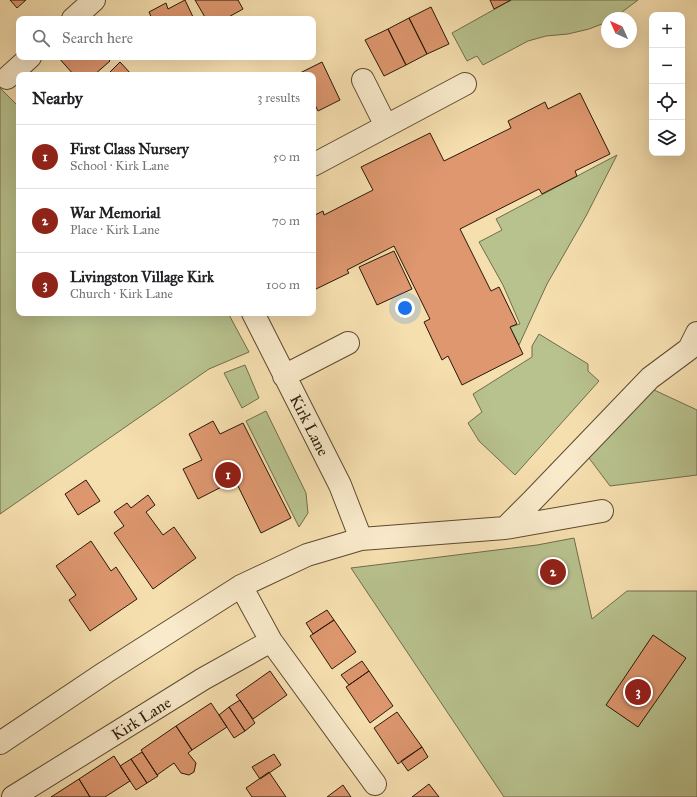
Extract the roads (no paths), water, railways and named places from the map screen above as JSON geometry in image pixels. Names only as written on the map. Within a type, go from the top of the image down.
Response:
[{"type":"street","points":[[76,16],[94,0]]},
{"type":"street","points":[[9,79],[27,60]]},
{"type":"street","points":[[363,80],[386,126]]},
{"type":"street","points":[[316,163],[465,84]]},
{"type":"street","name":"Kirk Lane","points":[[254,316],[340,485],[361,539]]},
{"type":"street","points":[[505,528],[650,378],[689,349],[697,333]]},
{"type":"street","points":[[284,376],[348,343]]},
{"type":"street","points":[[0,743],[241,586],[306,556],[361,539],[505,528],[602,510]]},
{"type":"street","points":[[241,586],[271,640],[375,784]]},
{"type":"street","name":"Kirk Lane","points":[[13,797],[203,679],[271,640]]},
{"type":"place","name":"First Class Nursery","points":[[228,475]]},
{"type":"place","name":"War Memorial","points":[[553,572]]},
{"type":"place","name":"Livingston Village Kirk","points":[[638,692]]}]
